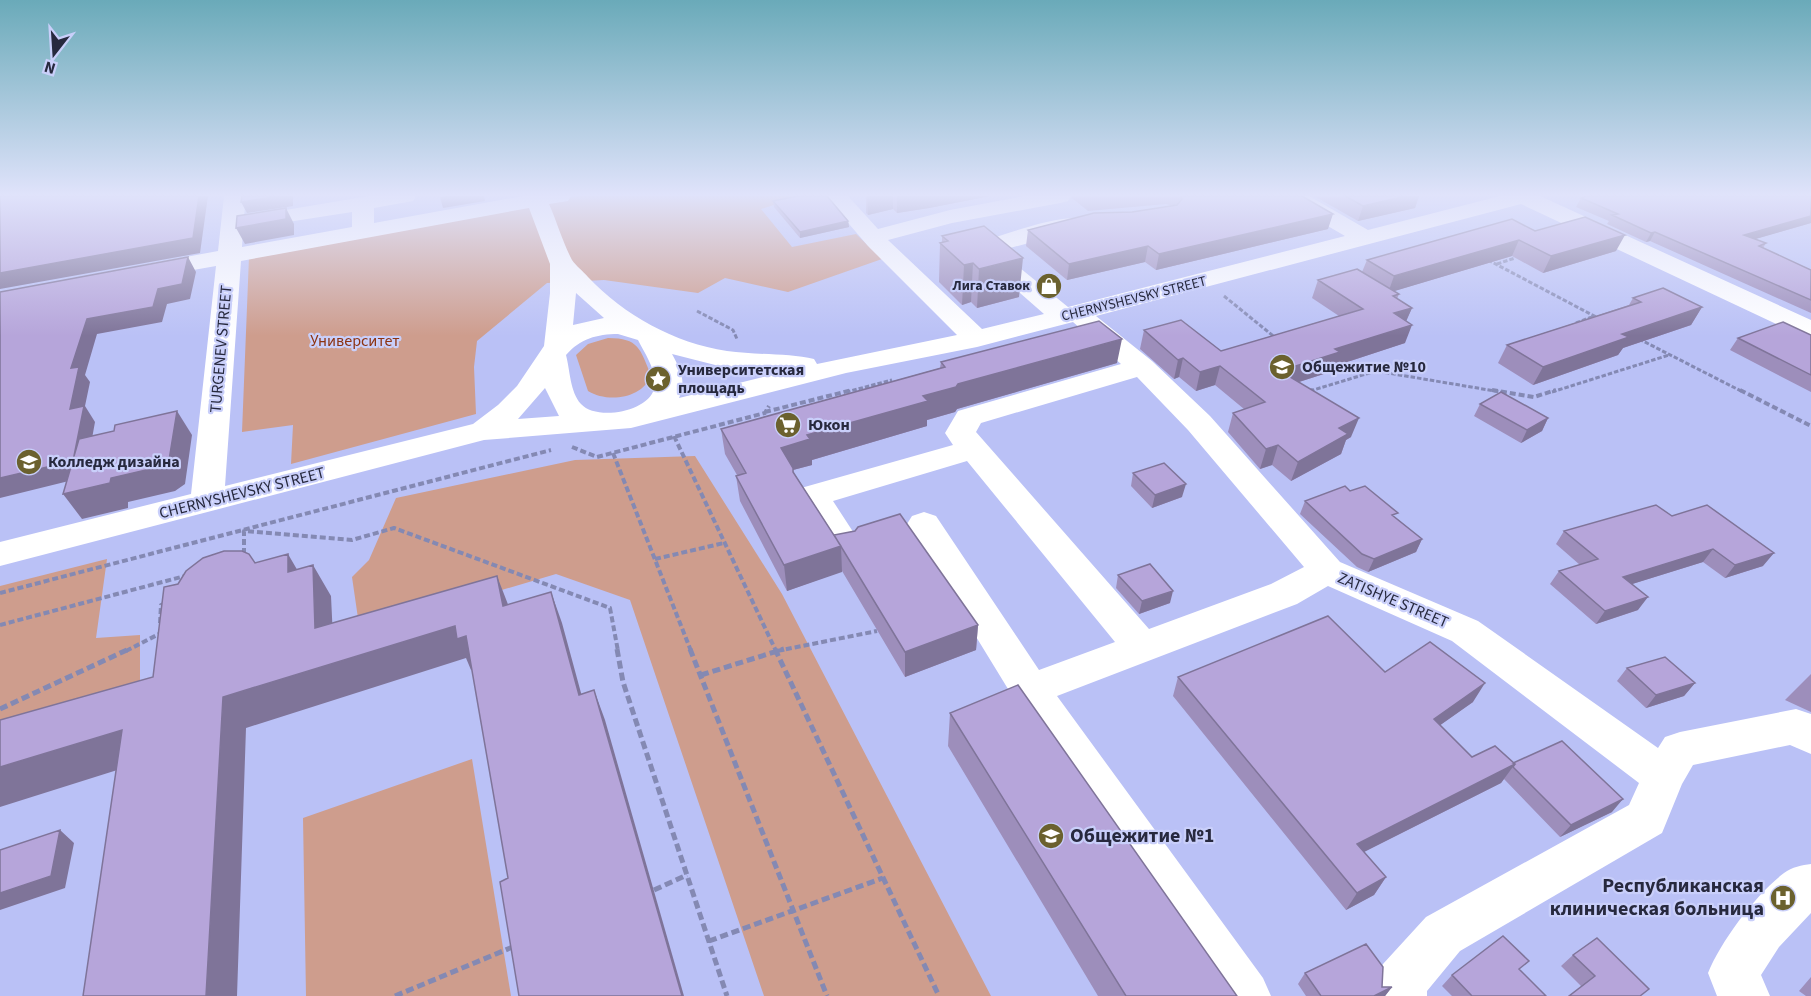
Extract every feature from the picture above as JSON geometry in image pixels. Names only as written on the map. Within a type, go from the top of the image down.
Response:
[{"type":"street","name":"TURGENEV STREET","points":[[207,502],[231,242]]},
{"type":"street","points":[[126,275],[302,242]]},
{"type":"street","points":[[554,242],[562,264],[563,292],[556,351],[565,403],[571,412],[581,418],[596,422],[622,420],[844,365]]},
{"type":"street","points":[[879,242],[977,339]]},
{"type":"street","name":"ZATISHYE STREET","points":[[1002,242],[982,249],[1142,367],[1199,423],[1327,571],[1465,631],[1663,776]]},
{"type":"street","name":"CHERNYSHEVSKY STREET","points":[[844,365],[977,339],[1353,242]]},
{"type":"street","points":[[1624,242],[1811,330]]},
{"type":"street","points":[[562,264],[601,304],[647,335],[670,380],[670,389],[662,402],[646,414]]},
{"type":"street","points":[[484,431],[524,397],[556,351],[575,335],[597,327],[623,326],[708,355],[748,363],[844,365]]},
{"type":"street","points":[[1142,367],[969,417],[960,433],[1142,647]]},
{"type":"street","name":"CHERNYSHEVSKY STREET","points":[[0,554],[484,431],[596,422]]},
{"type":"street","points":[[844,544],[813,496],[974,449]]},
{"type":"street","points":[[924,524],[1030,690],[1245,996]]},
{"type":"street","points":[[1030,690],[1284,594],[1327,571]]},
{"type":"street","points":[[1401,996],[1401,982],[1443,934],[1646,819],[1663,776],[1680,750],[1796,726],[1811,736]]},
{"type":"street","points":[[1744,996],[1734,973],[1762,930],[1802,888],[1811,887]]},
{"type":"path","points":[[1496,264],[1515,258]]},
{"type":"path","points":[[1485,259],[1604,321]]},
{"type":"path","points":[[1234,292],[1223,295],[1283,344]]},
{"type":"path","points":[[697,311],[733,330],[740,346]]},
{"type":"path","points":[[1566,327],[1594,316]]},
{"type":"path","points":[[1632,335],[1811,426]]},
{"type":"path","points":[[1299,394],[1376,371],[1534,397],[1670,354]]},
{"type":"path","points":[[568,445],[597,458],[901,378]]},
{"type":"path","points":[[765,413],[771,403]]},
{"type":"path","points":[[674,436],[939,996]]},
{"type":"path","points":[[0,593],[557,448]]},
{"type":"path","points":[[613,453],[827,996]]},
{"type":"path","points":[[243,531],[352,540],[394,528],[610,608],[623,682],[727,996]]},
{"type":"path","points":[[243,531],[244,561]]},
{"type":"path","points":[[655,559],[724,543]]},
{"type":"path","points":[[0,625],[188,576]]},
{"type":"path","points":[[0,709],[158,636],[162,605],[172,602]]},
{"type":"path","points":[[700,675],[776,651],[877,631]]},
{"type":"path","points":[[654,890],[687,875]]},
{"type":"path","points":[[709,941],[883,878]]},
{"type":"path","points":[[395,996],[521,944]]},
{"type":"green space","name":"Университет","points":[[328,242],[788,242],[792,247],[814,242],[865,242],[882,259],[788,292],[725,278],[698,293],[604,280],[547,283],[477,341],[474,367],[476,414],[291,464],[293,425],[242,432],[249,257]]},
{"type":"green space","points":[[608,338],[632,343],[644,358],[651,375],[647,383],[633,394],[614,398],[588,391],[576,355],[588,344]]},
{"type":"green space","points":[[695,456],[782,594],[991,996],[764,996],[630,600],[556,574],[360,632],[352,577],[369,560],[396,498],[575,460]]},
{"type":"green space","points":[[107,559],[96,638],[140,635],[140,691],[0,730],[0,586]]},
{"type":"green space","points":[[472,759],[511,996],[306,996],[303,818]]},
{"type":"building","points":[[0,242],[168,242],[0,273]]},
{"type":"building","points":[[1004,242],[1023,258],[979,269],[973,263],[964,265],[940,243]]},
{"type":"building","points":[[1043,242],[1209,242],[1159,254],[1148,246],[1069,264]]},
{"type":"building","points":[[1429,242],[1510,242],[1394,276],[1367,260]]},
{"type":"building","points":[[1524,242],[1599,242],[1551,256]]},
{"type":"building","points":[[1679,242],[1766,243],[1759,246],[1811,270],[1811,300]]},
{"type":"building","points":[[188,257],[182,284],[158,289],[153,307],[87,319],[71,368],[79,367],[70,409],[84,406],[73,461],[0,478],[0,292]]},
{"type":"building","points":[[1357,269],[1399,294],[1393,296],[1412,308],[1394,313],[1412,325],[1335,349],[1340,352],[1280,371],[1359,418],[1339,428],[1348,434],[1298,462],[1278,445],[1266,449],[1233,413],[1265,402],[1220,366],[1200,372],[1183,358],[1178,360],[1144,330],[1181,320],[1221,351],[1363,309],[1318,280]]},
{"type":"building","points":[[1663,288],[1702,307],[1622,334],[1629,337],[1543,367],[1507,345],[1641,302],[1633,298]]},
{"type":"building","points":[[1099,321],[1122,339],[958,384],[956,387],[923,396],[928,401],[807,435],[810,439],[781,448],[793,472],[841,546],[784,565],[736,476],[746,473],[721,429],[945,367],[941,362]]},
{"type":"building","points":[[1783,322],[1811,335],[1811,375],[1738,338]]},
{"type":"building","points":[[1501,392],[1548,418],[1527,430],[1480,404]]},
{"type":"building","points":[[177,411],[169,460],[159,467],[111,478],[110,483],[63,494],[79,439],[114,431],[115,425]]},
{"type":"building","points":[[1164,463],[1186,484],[1155,495],[1133,473]]},
{"type":"building","points":[[1345,486],[1350,491],[1365,486],[1398,513],[1392,515],[1422,539],[1374,559],[1362,554],[1305,501]]},
{"type":"building","points":[[1656,505],[1672,516],[1707,505],[1774,553],[1735,565],[1713,549],[1623,577],[1648,597],[1605,611],[1559,571],[1598,559],[1564,531]]},
{"type":"building","points":[[900,514],[978,625],[905,652],[834,535],[855,531],[858,527]]},
{"type":"building","points":[[224,551],[242,551],[249,554],[255,563],[288,554],[288,572],[313,565],[315,628],[497,576],[503,606],[551,592],[579,695],[594,690],[682,996],[519,996],[500,882],[508,878],[466,636],[457,639],[455,626],[223,697],[206,996],[83,996],[122,730],[0,767],[0,720],[153,677],[164,587],[178,584],[186,571],[203,558]]},
{"type":"building","points":[[1150,564],[1173,591],[1142,601],[1118,575]]},
{"type":"building","points":[[1328,616],[1385,672],[1430,642],[1485,683],[1434,719],[1472,757],[1495,746],[1515,764],[1357,844],[1386,877],[1357,893],[1178,677]]},
{"type":"building","points":[[1665,657],[1695,683],[1656,695],[1627,668]]},
{"type":"building","points":[[1018,685],[1237,996],[1126,996],[950,713]]},
{"type":"building","points":[[1562,741],[1623,799],[1571,825],[1513,767],[1515,764],[1513,763]]},
{"type":"building","points":[[60,830],[51,876],[0,893],[0,850]]},
{"type":"building","points":[[1503,936],[1529,961],[1519,969],[1546,996],[1472,996],[1452,975]]},
{"type":"building","points":[[1597,938],[1649,989],[1640,996],[1569,996],[1595,976],[1573,955]]},
{"type":"building","points":[[1366,944],[1383,967],[1382,987],[1392,987],[1374,996],[1321,996],[1305,973]]},
{"type":"place","name":"Лига Ставок","points":[[1049,286]]},
{"type":"place","name":"Общежитие №10","points":[[1282,367]]},
{"type":"place","name":"Университетская площадь","points":[[658,379]]},
{"type":"place","name":"Юкон","points":[[788,425]]},
{"type":"place","name":"Колледж дизайна","points":[[29,462]]},
{"type":"place","name":"Общежитие №1","points":[[1051,836]]},
{"type":"place","name":"Республиканская клиническая больница","points":[[1783,898]]}]
